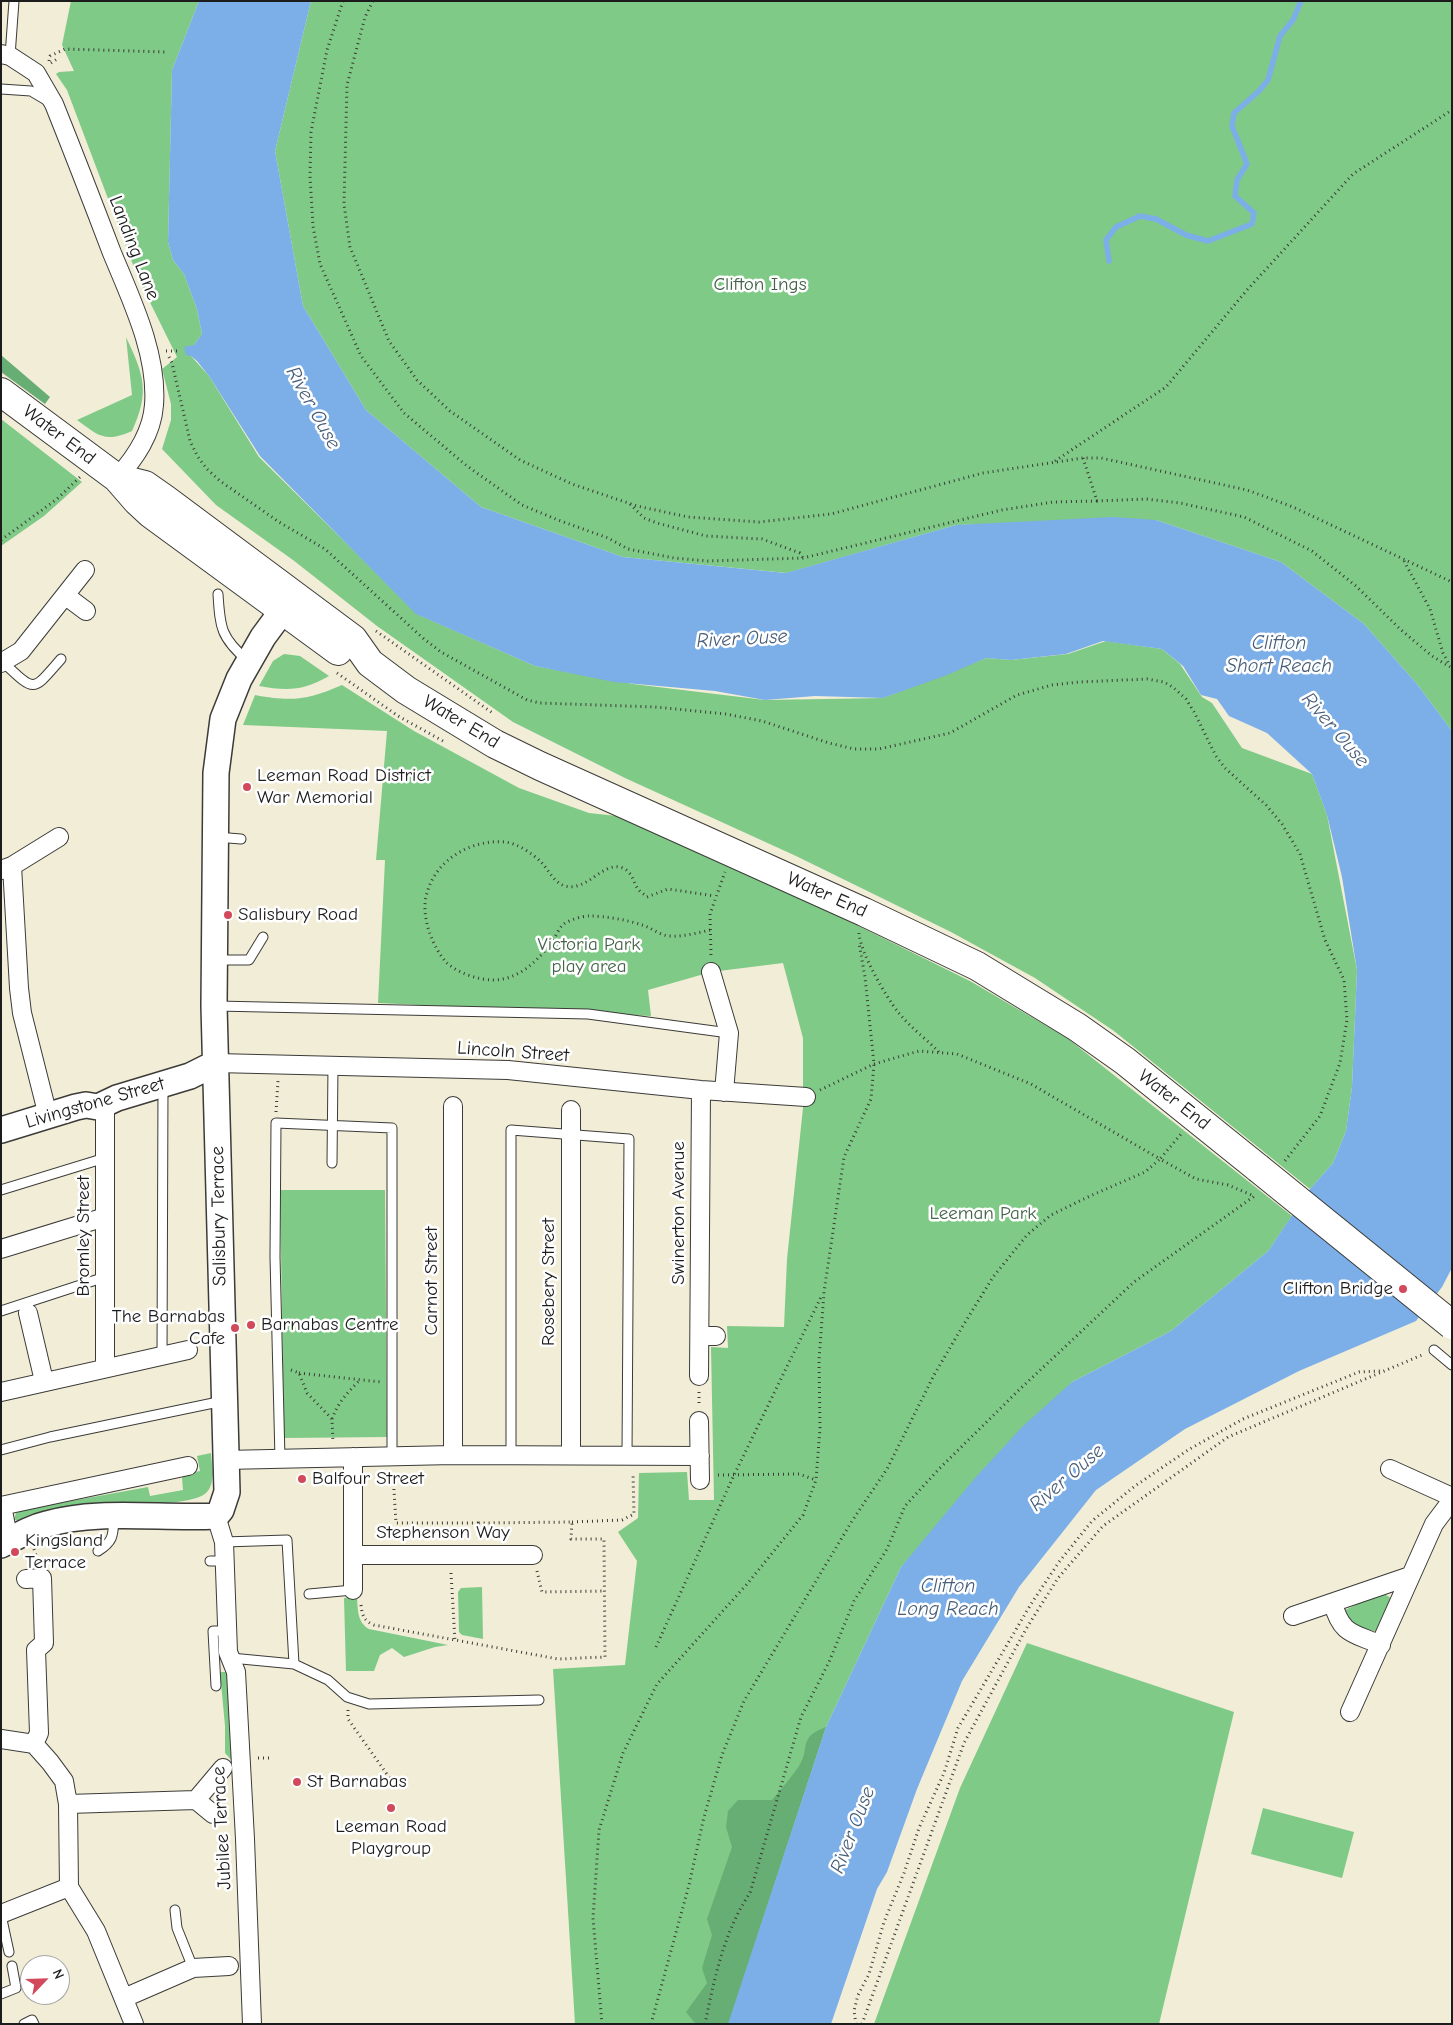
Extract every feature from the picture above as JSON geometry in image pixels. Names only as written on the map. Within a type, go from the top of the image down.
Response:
[{"type":"main road","name":"Water End","points":[[1,392],[117,478],[137,501],[152,514],[289,602],[346,657],[370,663],[406,690],[495,744],[864,912],[977,966],[1077,1027],[1125,1061],[1267,1174]]},
{"type":"main road","points":[[1267,1174],[1452,1324]]},
{"type":"street","name":"Landing Lane","points":[[6,55],[36,73],[54,104],[142,330],[153,376],[154,404],[152,422],[135,457],[117,478]]},
{"type":"street","points":[[2,663],[21,651],[85,570]]},
{"type":"street","points":[[66,596],[86,611]]},
{"type":"street","points":[[216,1063],[214,960],[216,773],[223,719],[248,661],[289,602]]},
{"type":"street","points":[[48,1116],[22,1013],[7,868],[59,837]]},
{"type":"street","points":[[711,972],[729,1033],[724,1092]]},
{"type":"street","name":"Livingstone Street","points":[[1,1130],[86,1105],[98,1107],[117,1098],[190,1076],[216,1063]]},
{"type":"street","name":"Lincoln Street","points":[[216,1063],[508,1070],[701,1090],[806,1097]]},
{"type":"street","name":"Salisbury Terrace","points":[[216,1063],[227,1492],[221,1510],[216,1516]]},
{"type":"street","name":"Swinerton Avenue","points":[[699,1376],[708,1336],[701,1090]]},
{"type":"street","name":"Bromley Street","points":[[104,1368],[105,1104]]},
{"type":"street","name":"Carnot Street","points":[[453,1106],[453,1455]]},
{"type":"street","name":"Rosebery Street","points":[[571,1110],[571,1454]]},
{"type":"street","points":[[1,1249],[105,1218]]},
{"type":"street","points":[[28,1313],[44,1381]]},
{"type":"street","points":[[1,1392],[188,1350]]},
{"type":"street","points":[[699,1421],[700,1477]]},
{"type":"street","points":[[226,1460],[511,1454],[700,1456]]},
{"type":"street","name":"Stephenson Way","points":[[352,1457],[353,1590]]},
{"type":"street","points":[[188,1466],[2,1506],[13,1539],[46,1524],[74,1518],[216,1516]]},
{"type":"street","points":[[1350,1712],[1434,1524],[1452,1499],[1390,1469]]},
{"type":"street","name":"Jubilee Terrace","points":[[216,1516],[224,1542],[218,1561],[228,1631],[228,1652],[236,1672],[252,2024]]},
{"type":"street","name":"Stephenson Way","points":[[353,1555],[534,1555]]},
{"type":"street","points":[[1293,1616],[1410,1576]]},
{"type":"street","points":[[34,1578],[44,1643],[36,1650],[39,1732],[34,1744]]},
{"type":"street","points":[[1333,1603],[1340,1624],[1347,1630],[1381,1645]]},
{"type":"street","points":[[1,1739],[34,1744],[64,1781],[68,1804],[69,1887],[96,1931],[134,2024]]},
{"type":"street","points":[[196,1800],[223,1768]]},
{"type":"street","points":[[68,1804],[196,1800],[213,1814]]},
{"type":"street","points":[[1,1915],[69,1887]]},
{"type":"street","points":[[124,1998],[193,1968],[229,1966]]},
{"type":"lane","points":[[6,55],[14,1]]},
{"type":"lane","points":[[1,89],[31,91],[54,104]]},
{"type":"lane","points":[[218,594],[220,625],[223,633],[237,652],[248,661]]},
{"type":"lane","points":[[2,663],[24,682],[32,686],[39,684],[61,659]]},
{"type":"lane","points":[[216,837],[241,839]]},
{"type":"lane","points":[[214,960],[249,960],[263,937]]},
{"type":"lane","points":[[214,1006],[588,1014],[729,1033]]},
{"type":"lane","points":[[332,1163],[333,1066]]},
{"type":"lane","points":[[162,1356],[163,1084]]},
{"type":"lane","points":[[280,1459],[275,1257],[276,1123],[392,1128],[392,1456]]},
{"type":"lane","points":[[511,1454],[511,1130],[629,1139],[630,1455]]},
{"type":"lane","points":[[1,1190],[105,1158]]},
{"type":"lane","points":[[1,1311],[105,1277]]},
{"type":"lane","points":[[1434,1350],[1452,1365]]},
{"type":"lane","points":[[1,1450],[50,1437],[224,1401]]},
{"type":"lane","points":[[98,1551],[108,1544],[113,1537],[114,1517]]},
{"type":"lane","points":[[224,1542],[287,1540],[294,1664]]},
{"type":"lane","points":[[308,1594],[353,1590]]},
{"type":"lane","points":[[216,1686],[213,1631],[228,1631]]},
{"type":"lane","points":[[231,1658],[294,1664],[328,1680],[348,1697],[369,1704],[539,1700]]},
{"type":"lane","points":[[175,1910],[177,1928],[193,1968]]},
{"type":"lane","points":[[1,1915],[9,1952]]},
{"type":"lane","points":[[1,1994],[16,1988],[12,1966]]},
{"type":"lane","points":[[24,2024],[32,2020],[34,2024]]},
{"type":"path","points":[[342,1],[327,50],[311,132],[310,176],[313,226],[320,264],[361,356],[374,376],[404,413],[467,466],[522,505],[608,538],[628,549],[674,558],[708,561],[803,558],[1002,510],[1053,502],[1155,500],[1180,503],[1244,517],[1312,552],[1356,586],[1400,629],[1432,656],[1451,668]]},
{"type":"path","points":[[373,1],[365,17],[347,85],[344,204],[350,247],[389,341],[417,380],[450,411],[520,460],[572,484],[629,503],[688,517],[759,522],[831,514],[983,473],[1083,458],[1101,458],[1247,490],[1293,507],[1452,582]]},
{"type":"path","points":[[48,64],[50,56],[65,49],[167,52]]},
{"type":"path","points":[[1054,462],[1166,388],[1247,290],[1353,174],[1452,110]]},
{"type":"path","points":[[166,351],[180,351]]},
{"type":"path","points":[[180,404],[190,441],[198,457],[220,480],[280,522],[325,549],[404,623],[430,644],[527,700],[540,703],[655,707],[726,714],[762,721],[854,749],[879,749],[950,733],[1017,695],[1052,685],[1147,678],[1164,682],[1174,688],[1186,700],[1216,756],[1235,777],[1266,805],[1282,824],[1300,854],[1325,940],[1344,980],[1347,1020],[1340,1063],[1320,1116],[1267,1174],[1254,1196],[1134,1282],[1020,1389],[939,1469],[905,1506],[888,1550],[854,1601],[830,1662],[800,1717],[750,1893],[737,1911],[714,1980],[705,2024]]},
{"type":"path","points":[[1083,458],[1097,501]]},
{"type":"path","points":[[1,540],[57,499],[82,475]]},
{"type":"path","points":[[629,503],[644,518],[657,523],[706,536],[762,539],[800,553],[803,558]]},
{"type":"path","points":[[1404,561],[1430,609],[1443,653],[1451,668]]},
{"type":"path","points":[[710,930],[668,936],[645,926],[608,918],[587,916],[563,924],[533,964],[515,975],[493,980],[466,975],[448,963],[431,936],[425,914],[426,893],[435,875],[448,860],[466,848],[487,841],[508,842],[527,851],[542,862],[554,879],[564,886],[582,886],[596,875],[610,868],[622,868],[631,874],[639,890],[647,897],[668,889],[715,896]]},
{"type":"path","points":[[711,972],[710,914],[725,871]]},
{"type":"path","points":[[602,2024],[594,1918],[599,1830],[623,1753],[656,1684],[741,1591],[803,1515],[816,1480],[820,1428],[819,1360],[824,1292],[844,1157],[871,1099],[874,1064],[865,977],[859,943],[859,926],[864,912]]},
{"type":"path","points":[[859,943],[897,1012],[940,1053]]},
{"type":"path","points":[[806,1097],[874,1064],[919,1051],[957,1054],[1031,1084],[1196,1179],[1228,1185],[1254,1196]]},
{"type":"path","points":[[276,1123],[279,1065]]},
{"type":"path","points":[[651,2024],[722,1755],[744,1701],[827,1561],[887,1469],[934,1376],[961,1329],[993,1277],[1026,1235],[1051,1215],[1145,1172],[1160,1159],[1185,1129]]},
{"type":"path","points":[[656,1647],[734,1474],[824,1292]]},
{"type":"path","points":[[862,2024],[964,1743],[1026,1629],[1058,1578],[1103,1526],[1228,1437],[1434,1350]]},
{"type":"path","points":[[278,1365],[299,1373],[362,1379],[392,1385]]},
{"type":"path","points":[[856,2024],[854,2011],[858,1995],[870,1974],[884,1922],[904,1874],[919,1828],[944,1773],[958,1728],[1031,1604],[1059,1562],[1092,1521],[1135,1486],[1188,1450],[1243,1419],[1360,1372],[1384,1371]]},
{"type":"path","points":[[299,1373],[307,1393],[332,1419]]},
{"type":"path","points":[[699,1376],[699,1421]]},
{"type":"path","points":[[334,1457],[332,1419],[344,1395],[362,1379]]},
{"type":"path","points":[[392,1456],[396,1523],[480,1523],[622,1520],[634,1514],[630,1455]]},
{"type":"path","points":[[700,1477],[734,1474],[800,1474],[816,1480]]},
{"type":"path","points":[[353,1590],[361,1596],[362,1615],[368,1623],[558,1659],[605,1657],[604,1539],[571,1539],[572,1522]]},
{"type":"path","points":[[479,1555],[480,1523]]},
{"type":"path","points":[[13,1539],[34,1578]]},
{"type":"path","points":[[450,1554],[455,1641]]},
{"type":"path","points":[[534,1555],[542,1592],[605,1591]]},
{"type":"path","points":[[348,1697],[348,1719],[391,1780]]},
{"type":"green space","points":[[71,1],[199,1],[172,70],[168,242],[173,260],[184,274],[197,309],[202,334],[194,345],[191,356],[209,376],[259,457],[419,615],[535,666],[633,684],[765,700],[883,698],[986,658],[1011,660],[1068,654],[1106,641],[1162,649],[1180,664],[1202,697],[1212,703],[1242,748],[1312,774],[1327,815],[1357,970],[1352,1087],[1346,1131],[1333,1163],[1310,1189],[1114,1031],[1035,978],[951,932],[796,856],[625,778],[513,722],[377,626],[293,560],[216,505],[162,449],[171,420],[171,404],[162,369],[177,357],[138,278],[67,90],[56,74],[74,71],[62,45]]},
{"type":"green space","name":"Clifton Ings","points":[[311,1],[1452,1],[1452,731],[1417,684],[1364,624],[1281,562],[1156,520],[956,525],[787,573],[623,557],[481,507],[366,410],[303,306],[275,151]]},
{"type":"green space","points":[[126,337],[141,373],[143,394],[141,405],[132,431],[115,437],[103,436],[77,420],[132,395]]},
{"type":"green space","points":[[1,355],[50,397],[45,404],[1,372]]},
{"type":"green space","points":[[1,419],[82,482],[44,516],[1,546]]},
{"type":"green space","points":[[284,654],[300,656],[329,676],[303,687],[278,689],[259,686],[273,661]]},
{"type":"green space","name":"Leeman Park","points":[[342,685],[414,731],[519,788],[589,813],[626,817],[725,860],[970,981],[1067,1038],[1292,1216],[1268,1251],[1171,1331],[1072,1382],[901,1567],[826,1727],[728,2024],[575,2024],[553,1669],[625,1665],[637,1561],[618,1532],[638,1518],[639,1473],[687,1472],[689,1500],[714,1500],[711,1347],[728,1348],[727,1326],[784,1327],[787,1259],[803,1108],[803,1038],[783,963],[711,972],[648,990],[651,1016],[378,1003],[385,860],[376,860],[387,731],[243,725],[255,695],[290,699],[309,697]]},
{"type":"green space","points":[[280,1190],[385,1190],[387,1437],[284,1438]]},
{"type":"green space","points":[[211,1453],[213,1474],[211,1485],[206,1493],[195,1498],[158,1504],[70,1507],[50,1510],[19,1522],[14,1519],[16,1513],[27,1509],[148,1487],[150,1496],[183,1490],[182,1478],[185,1474],[200,1471],[197,1456]]},
{"type":"green space","points":[[482,1587],[483,1639],[462,1635],[459,1632],[458,1592],[461,1588]]},
{"type":"green space","points":[[1379,1594],[1391,1598],[1391,1605],[1378,1631],[1361,1629],[1351,1625],[1345,1610]]},
{"type":"green space","points":[[357,1597],[360,1619],[369,1629],[448,1645],[404,1657],[392,1648],[380,1655],[374,1671],[346,1671],[344,1598]]},
{"type":"green space","points":[[1027,1643],[1234,1712],[1159,2024],[874,2024],[960,1788]]},
{"type":"green space","points":[[220,1672],[230,1672],[234,1763],[225,1753],[225,1726]]},
{"type":"green space","points":[[826,1727],[729,2023],[695,2023],[686,2012],[707,1983],[702,1968],[712,1935],[707,1919],[732,1847],[726,1827],[728,1811],[738,1800],[772,1800],[799,1766],[808,1739],[817,1731]]},
{"type":"green space","points":[[1263,1808],[1354,1832],[1342,1878],[1251,1854]]},
{"type":"water","points":[[199,1],[311,1],[275,151],[303,306],[366,410],[481,507],[623,557],[786,573],[956,525],[1113,517],[1156,520],[1281,562],[1364,624],[1417,684],[1452,731],[1452,1268],[1442,1287],[1416,1321],[1299,1371],[1185,1429],[1096,1490],[1019,1587],[962,1681],[917,1789],[887,1872],[877,1889],[831,2024],[728,2024],[826,1727],[901,1567],[975,1478],[1023,1426],[1072,1382],[1171,1331],[1268,1251],[1310,1189],[1333,1163],[1346,1131],[1352,1087],[1357,970],[1342,877],[1327,815],[1312,774],[1267,733],[1229,716],[1217,699],[1201,695],[1183,666],[1162,649],[1103,641],[1066,654],[1011,660],[986,658],[947,675],[883,698],[815,696],[765,700],[715,691],[614,682],[535,666],[416,614],[260,456],[209,376],[197,361],[191,356],[186,355],[184,347],[194,345],[202,334],[197,309],[184,274],[173,260],[168,242],[172,70]]},
{"type":"waterway","points":[[1109,261],[1106,240],[1116,227],[1140,216],[1156,219],[1186,235],[1208,241],[1252,224],[1254,213],[1235,196],[1237,180],[1247,164],[1232,126],[1234,113],[1259,91],[1268,80],[1280,36],[1293,20],[1301,1]]},
{"type":"place","name":"Leeman Road District War Memorial","points":[[247,787]]},
{"type":"place","name":"Salisbury Road","points":[[228,915]]},
{"type":"place","name":"Clifton Bridge","points":[[1403,1289]]},
{"type":"place","name":"Barnabas Centre","points":[[251,1325]]},
{"type":"place","name":"The Barnabas Cafe","points":[[235,1328]]},
{"type":"place","name":"Balfour Street","points":[[302,1479]]},
{"type":"place","name":"Kingsland Terrace","points":[[15,1552]]},
{"type":"place","name":"St Barnabas","points":[[297,1782]]},
{"type":"place","name":"Leeman Road Playgroup","points":[[391,1808]]},
{"type":"water label","name":"River Ouse","points":[[313,408]]},
{"type":"water label","name":"River Ouse","points":[[742,639]]},
{"type":"water label","name":"Clifton Short Reach","points":[[1279,654]]},
{"type":"water label","name":"River Ouse","points":[[1335,730]]},
{"type":"water label","name":"River Ouse","points":[[1067,1478]]},
{"type":"water label","name":"Clifton Long Reach","points":[[948,1598]]},
{"type":"water label","name":"River Ouse","points":[[853,1830]]},
{"type":"park label","name":"Victoria Park play area","points":[[589,956]]}]
